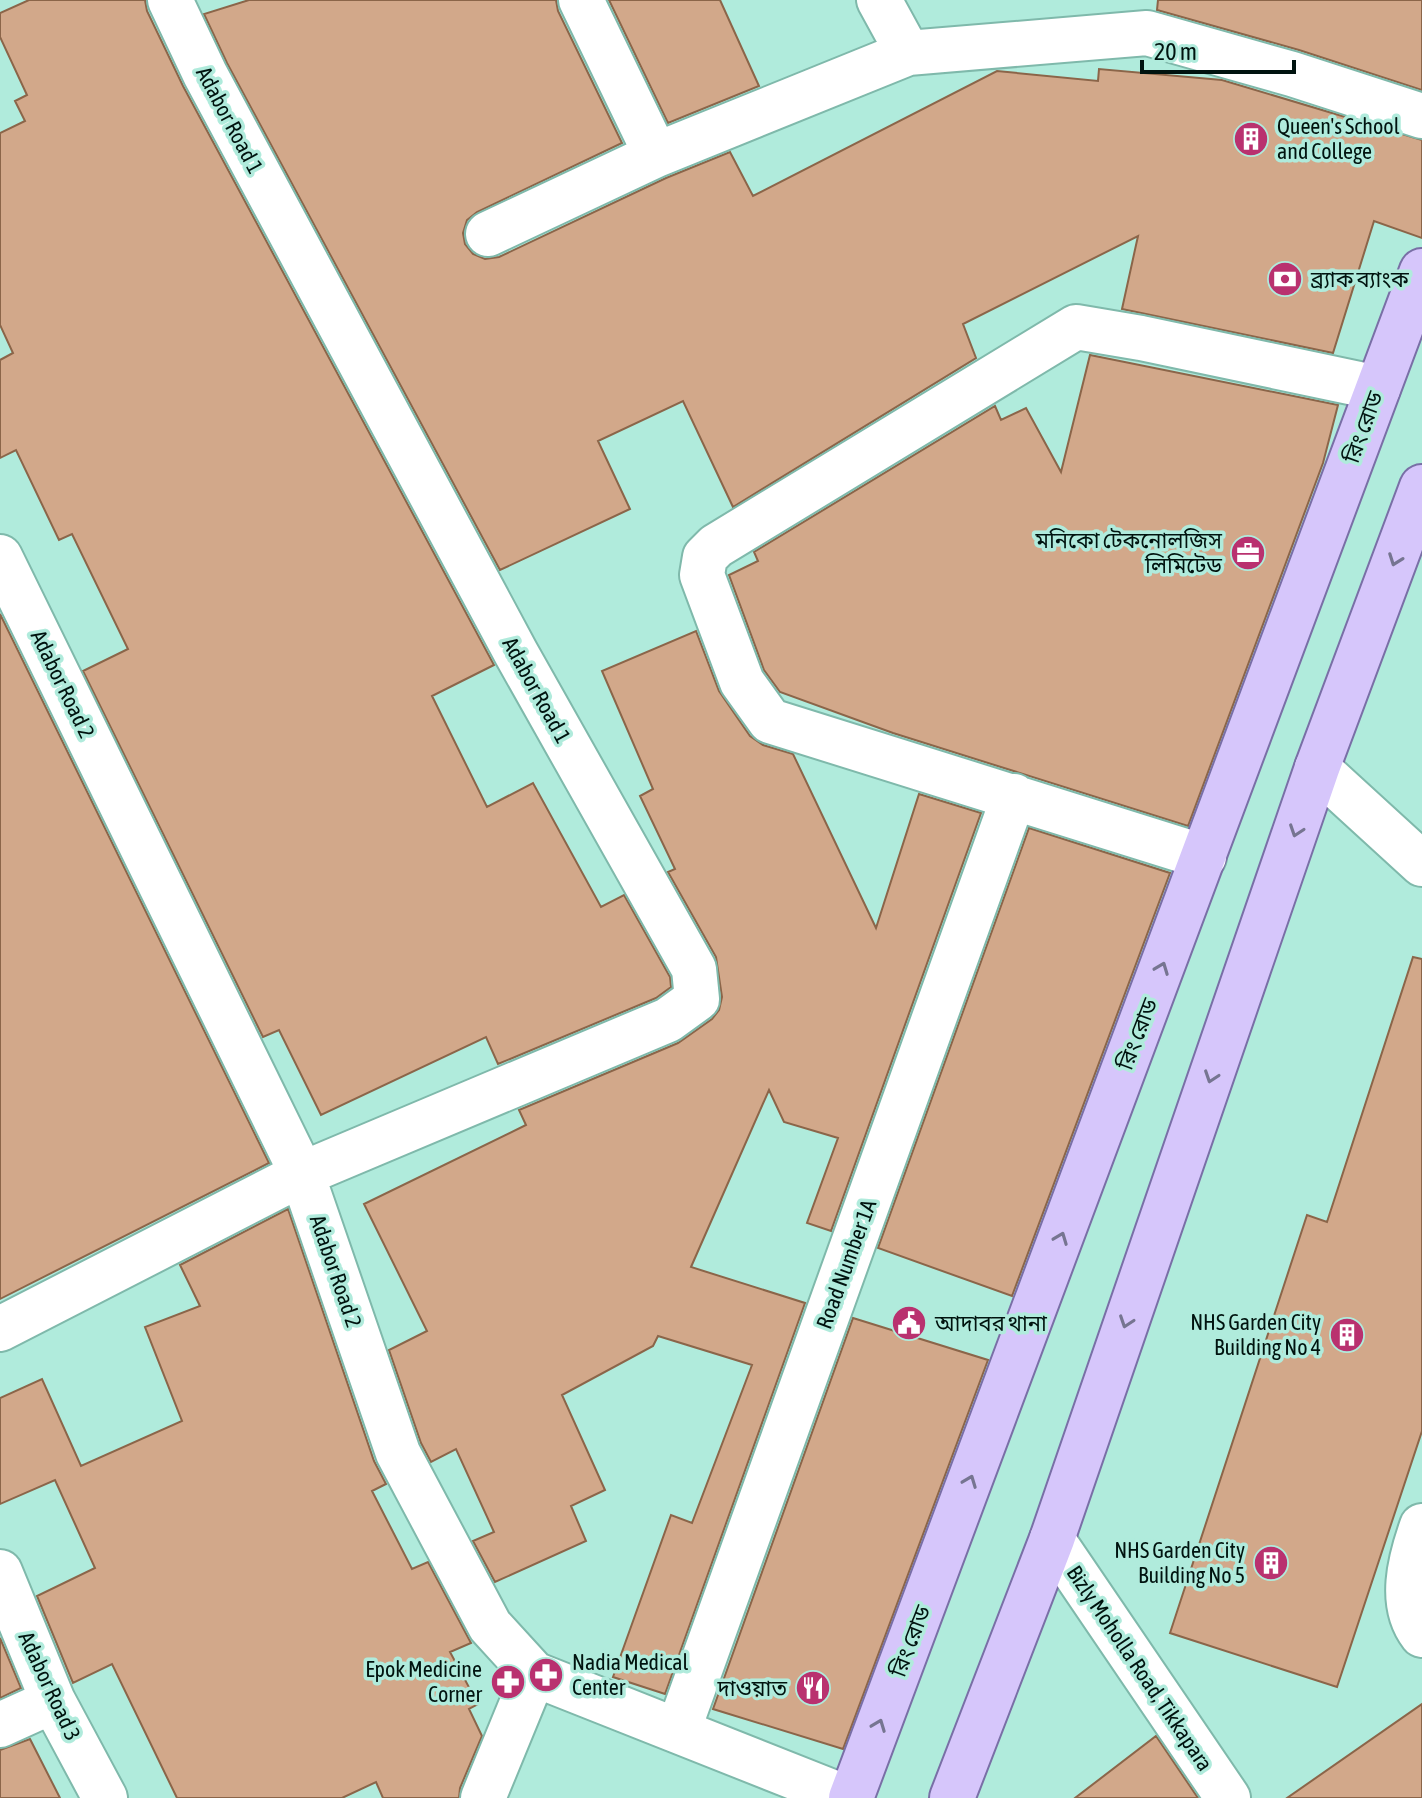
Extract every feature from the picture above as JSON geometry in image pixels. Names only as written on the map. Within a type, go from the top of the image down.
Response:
[{"type":"main road","name":"রিং রোড","points":[[849,1798],[1422,271]]},
{"type":"main road","points":[[952,1798],[1052,1539],[1317,768],[1422,487]]},
{"type":"street","name":"Adabor Road 1","points":[[170,0],[205,74],[516,653],[694,969],[697,999],[668,1020],[302,1174]]},
{"type":"street","points":[[581,0],[656,155]]},
{"type":"street","points":[[879,0],[908,53]]},
{"type":"street","points":[[488,234],[656,155],[908,53],[1147,33],[1292,74],[1422,116]]},
{"type":"street","points":[[1204,857],[770,721],[742,682],[702,575],[705,557],[716,546],[1076,327],[1378,388]]},
{"type":"street","name":"Adabor Road 2","points":[[0,557],[302,1174],[398,1453],[490,1626],[534,1674],[849,1798]]},
{"type":"street","points":[[1317,768],[1422,864]]},
{"type":"street","name":"Road Number 1A","points":[[678,1731],[1014,796]]},
{"type":"street","points":[[0,1329],[302,1174]]},
{"type":"street","points":[[1422,1526],[1407,1591],[1413,1624],[1422,1635]]},
{"type":"street","name":"Bizly Moholla Road, Tikkapara","points":[[1052,1539],[1228,1798]]},
{"type":"street","name":"Adabor Road 3","points":[[0,1572],[53,1701],[105,1798]]},
{"type":"street","points":[[483,1798],[534,1674]]},
{"type":"street","points":[[0,1725],[53,1701]]},
{"type":"building","points":[[29,0],[145,0],[147,11],[183,86],[494,665],[432,696],[487,807],[533,783],[601,907],[624,895],[670,977],[671,987],[656,998],[498,1064],[486,1037],[321,1115],[279,1030],[263,1037],[83,671],[128,649],[72,534],[59,540],[16,450],[0,458],[0,360],[13,353],[0,325],[0,133],[25,121],[15,101],[27,95],[0,37],[0,13]]},
{"type":"building","points":[[249,0],[556,0],[558,11],[622,143],[477,212],[467,220],[463,233],[465,244],[473,254],[485,259],[499,257],[666,178],[730,152],[753,196],[997,71],[1098,81],[1099,69],[1222,80],[1422,140],[1422,238],[1374,221],[1333,353],[1122,309],[1138,236],[963,324],[976,358],[733,507],[683,401],[598,441],[630,509],[500,570],[227,63],[204,14]]},
{"type":"building","points":[[609,0],[720,0],[759,86],[668,123]]},
{"type":"building","points":[[1158,0],[1422,0],[1422,90],[1299,50],[1157,10]]},
{"type":"building","points":[[1090,355],[1338,405],[1323,463],[1188,826],[893,733],[780,692],[764,670],[729,575],[758,561],[754,552],[995,406],[1001,420],[1026,408],[1061,472]]},
{"type":"building","points":[[0,614],[269,1163],[0,1299]]},
{"type":"building","points":[[696,631],[719,691],[750,736],[763,745],[793,754],[876,928],[919,794],[981,813],[831,1231],[807,1223],[838,1138],[784,1122],[769,1090],[691,1267],[805,1303],[665,1694],[613,1677],[671,1515],[692,1523],[752,1365],[658,1336],[653,1346],[562,1395],[605,1490],[571,1506],[586,1541],[495,1582],[473,1541],[494,1532],[456,1449],[431,1462],[421,1443],[389,1350],[427,1331],[364,1204],[526,1125],[519,1110],[678,1043],[712,1019],[719,1010],[722,997],[716,957],[668,872],[675,869],[640,796],[653,789],[602,671]]},
{"type":"building","points":[[1029,828],[1170,873],[1012,1296],[878,1248]]},
{"type":"building","points":[[1413,957],[1422,959],[1422,1431],[1337,1687],[1170,1633],[1307,1215],[1327,1222]]},
{"type":"building","points":[[288,1209],[374,1461],[386,1484],[372,1491],[412,1569],[428,1562],[471,1643],[450,1652],[478,1704],[469,1709],[482,1736],[460,1788],[459,1798],[383,1798],[376,1782],[342,1798],[177,1798],[112,1664],[73,1683],[37,1596],[95,1568],[55,1480],[0,1504],[0,1398],[42,1379],[81,1466],[182,1421],[145,1327],[200,1306],[180,1265]]},
{"type":"building","points":[[853,1318],[988,1360],[843,1749],[713,1709]]},
{"type":"building","points":[[0,1638],[21,1688],[0,1698]]},
{"type":"building","points":[[1422,1704],[1422,1798],[1287,1798]]},
{"type":"building","points":[[1156,1736],[1198,1798],[1075,1798]]},
{"type":"building","points":[[30,1739],[60,1798],[0,1798],[0,1750]]},
{"type":"place","name":"Queen's School and College","points":[[1251,139]]},
{"type":"place","name":"ব্র্যাক ব্যাংক","points":[[1285,279]]},
{"type":"place","name":"মনিকো টেকনোলজিস লিমিটেড","points":[[1248,553]]},
{"type":"place","name":"আদাবর থানা","points":[[909,1323]]},
{"type":"place","name":"NHS Garden City Building No 4","points":[[1347,1335]]},
{"type":"place","name":"NHS Garden City Building No 5","points":[[1271,1563]]},
{"type":"place","name":"Nadia Medical Center","points":[[546,1675]]},
{"type":"place","name":"Epok Medicine Corner","points":[[508,1682]]},
{"type":"place","name":"দাওয়াত","points":[[813,1688]]}]
